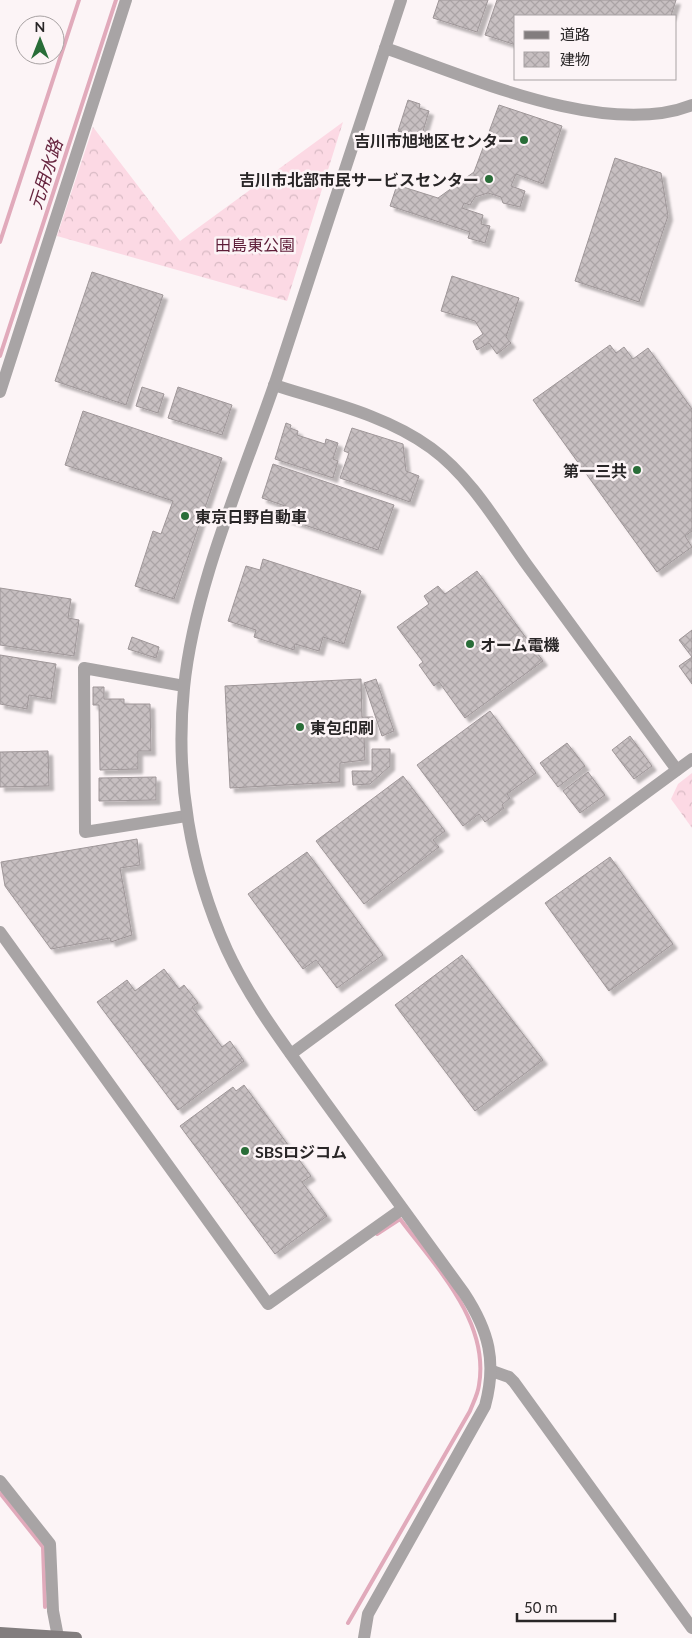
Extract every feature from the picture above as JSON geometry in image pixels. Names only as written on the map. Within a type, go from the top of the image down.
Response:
[{"type":"main road","points":[[0,1633],[76,1638]]},
{"type":"street","points":[[0,392],[126,0]]},
{"type":"street","points":[[364,1638],[368,1614],[377,1596],[465,1445],[485,1406],[492,1371],[488,1346],[476,1311],[291,1054],[250,994],[227,950],[207,899],[186,816],[181,736],[184,686],[209,572],[274,385],[401,0]]},
{"type":"street","points":[[385,48],[490,84],[564,107],[589,112],[639,115],[658,113],[692,105]]},
{"type":"street","points":[[274,385],[376,418],[406,432],[432,449],[454,469],[493,518],[677,770]]},
{"type":"street","points":[[184,686],[84,668],[85,832],[186,816]]},
{"type":"street","points":[[291,1054],[692,759]]},
{"type":"street","points":[[0,932],[268,1304],[402,1209]]},
{"type":"street","points":[[492,1371],[509,1377],[514,1382],[692,1628]]},
{"type":"street","points":[[0,1481],[50,1544],[53,1611],[58,1637]]},
{"type":"green space","name":"田島東公園","points":[[343,122],[287,301],[57,236],[93,127],[180,241]]},
{"type":"green space","points":[[692,773],[692,828],[671,799],[678,784]]},
{"type":"building","points":[[439,0],[488,0],[477,32],[433,18]]},
{"type":"building","points":[[497,0],[676,0],[671,15],[514,15],[514,44],[485,35]]},
{"type":"building","points":[[408,100],[420,104],[419,108],[429,111],[421,138],[398,131]]},
{"type":"building","name":"吉川市北部市民サービスセンター","points":[[499,105],[562,126],[543,184],[516,174],[511,186],[525,191],[520,207],[503,203],[501,197],[488,193],[475,197],[470,205],[464,203],[462,208],[483,215],[481,224],[490,226],[485,243],[468,238],[470,232],[390,206],[397,185],[438,198],[474,172]]},
{"type":"building","points":[[615,158],[661,173],[668,216],[639,302],[575,281]]},
{"type":"building","points":[[92,272],[163,295],[126,405],[55,381]]},
{"type":"building","points":[[452,276],[519,298],[506,337],[511,343],[497,354],[489,343],[477,350],[473,341],[483,334],[475,321],[441,311]]},
{"type":"building","name":"第一三共","points":[[610,345],[616,353],[624,347],[633,359],[648,348],[692,409],[692,531],[685,536],[692,547],[657,572],[533,400]]},
{"type":"building","points":[[142,387],[164,394],[158,413],[136,406]]},
{"type":"building","points":[[178,387],[232,405],[222,435],[168,418]]},
{"type":"building","name":"東京日野自動車","points":[[83,411],[222,458],[174,599],[135,586],[153,531],[161,534],[173,501],[65,465]]},
{"type":"building","points":[[286,423],[291,425],[290,428],[298,431],[297,435],[325,444],[326,439],[338,443],[333,459],[338,461],[333,478],[275,459]]},
{"type":"building","points":[[352,428],[403,444],[406,471],[419,476],[410,502],[340,478],[349,453],[344,451]]},
{"type":"building","points":[[273,464],[394,505],[378,550],[284,518],[288,507],[262,498]]},
{"type":"building","points":[[263,559],[361,591],[344,644],[323,637],[319,651],[295,644],[294,650],[254,637],[256,630],[228,621],[246,566],[260,570]]},
{"type":"building","name":"オーム電機","points":[[477,571],[543,661],[465,718],[439,682],[434,686],[419,665],[423,662],[397,627],[429,604],[424,596],[438,586],[445,594]]},
{"type":"building","points":[[0,588],[71,599],[68,618],[79,620],[74,656],[0,645]]},
{"type":"building","points":[[692,630],[692,657],[679,640]]},
{"type":"building","points":[[132,637],[159,647],[156,658],[128,649]]},
{"type":"building","points":[[0,655],[56,664],[51,699],[29,695],[27,709],[0,704]]},
{"type":"building","points":[[692,657],[692,684],[679,666]]},
{"type":"building","name":"東包印刷","points":[[361,679],[362,717],[373,717],[373,736],[364,736],[365,760],[340,763],[340,782],[230,788],[225,686]]},
{"type":"building","points":[[376,679],[394,731],[382,736],[364,683]]},
{"type":"building","points":[[93,687],[104,687],[104,699],[124,699],[124,704],[150,704],[151,751],[138,751],[138,769],[100,770],[99,705],[93,705]]},
{"type":"building","points":[[490,711],[536,773],[507,794],[510,798],[502,805],[504,808],[485,822],[479,814],[463,826],[417,765]]},
{"type":"building","points":[[630,736],[652,766],[634,779],[612,750]]},
{"type":"building","points":[[567,743],[585,766],[558,787],[540,763]]},
{"type":"building","points":[[372,749],[390,749],[390,766],[370,784],[353,785],[352,771],[372,771]]},
{"type":"building","points":[[48,751],[49,786],[0,787],[0,752]]},
{"type":"building","points":[[588,772],[605,795],[580,813],[563,791]]},
{"type":"building","points":[[403,776],[445,831],[433,840],[439,847],[364,904],[316,841]]},
{"type":"building","points":[[156,777],[156,800],[99,801],[99,778]]},
{"type":"building","points":[[137,839],[140,865],[120,868],[132,935],[111,942],[110,938],[51,949],[5,886],[1,862]]},
{"type":"building","points":[[307,852],[383,955],[337,988],[316,960],[303,969],[248,894]]},
{"type":"building","points":[[610,857],[673,944],[609,991],[545,903]]},
{"type":"building","points":[[462,955],[543,1060],[475,1111],[395,1005]]},
{"type":"building","points":[[164,969],[179,989],[184,985],[198,1003],[192,1007],[222,1047],[230,1041],[244,1061],[178,1110],[97,1002],[127,980],[135,991]]},
{"type":"building","name":"SBSロジコム","points":[[244,1085],[311,1176],[302,1182],[327,1216],[275,1254],[180,1126],[233,1087],[236,1091]]},
{"type":"waterway","points":[[0,242],[79,0]]},
{"type":"waterway","name":"元用水路","points":[[0,356],[116,0]]},
{"type":"waterway","points":[[348,1623],[470,1411],[479,1385],[480,1361],[476,1339],[468,1317],[443,1275],[400,1219],[377,1234]]},
{"type":"waterway","name":"元用水路","points":[[0,1493],[43,1547],[45,1607]]},
{"type":"place","name":"吉川市旭地区センター","points":[[524,140]]},
{"type":"place","name":"吉川市北部市民サービスセンター","points":[[489,179]]},
{"type":"place","name":"第一三共","points":[[637,470]]},
{"type":"place","name":"東京日野自動車","points":[[185,516]]},
{"type":"place","name":"オーム電機","points":[[470,644]]},
{"type":"place","name":"東包印刷","points":[[300,727]]},
{"type":"place","name":"SBSロジコム","points":[[245,1151]]}]
